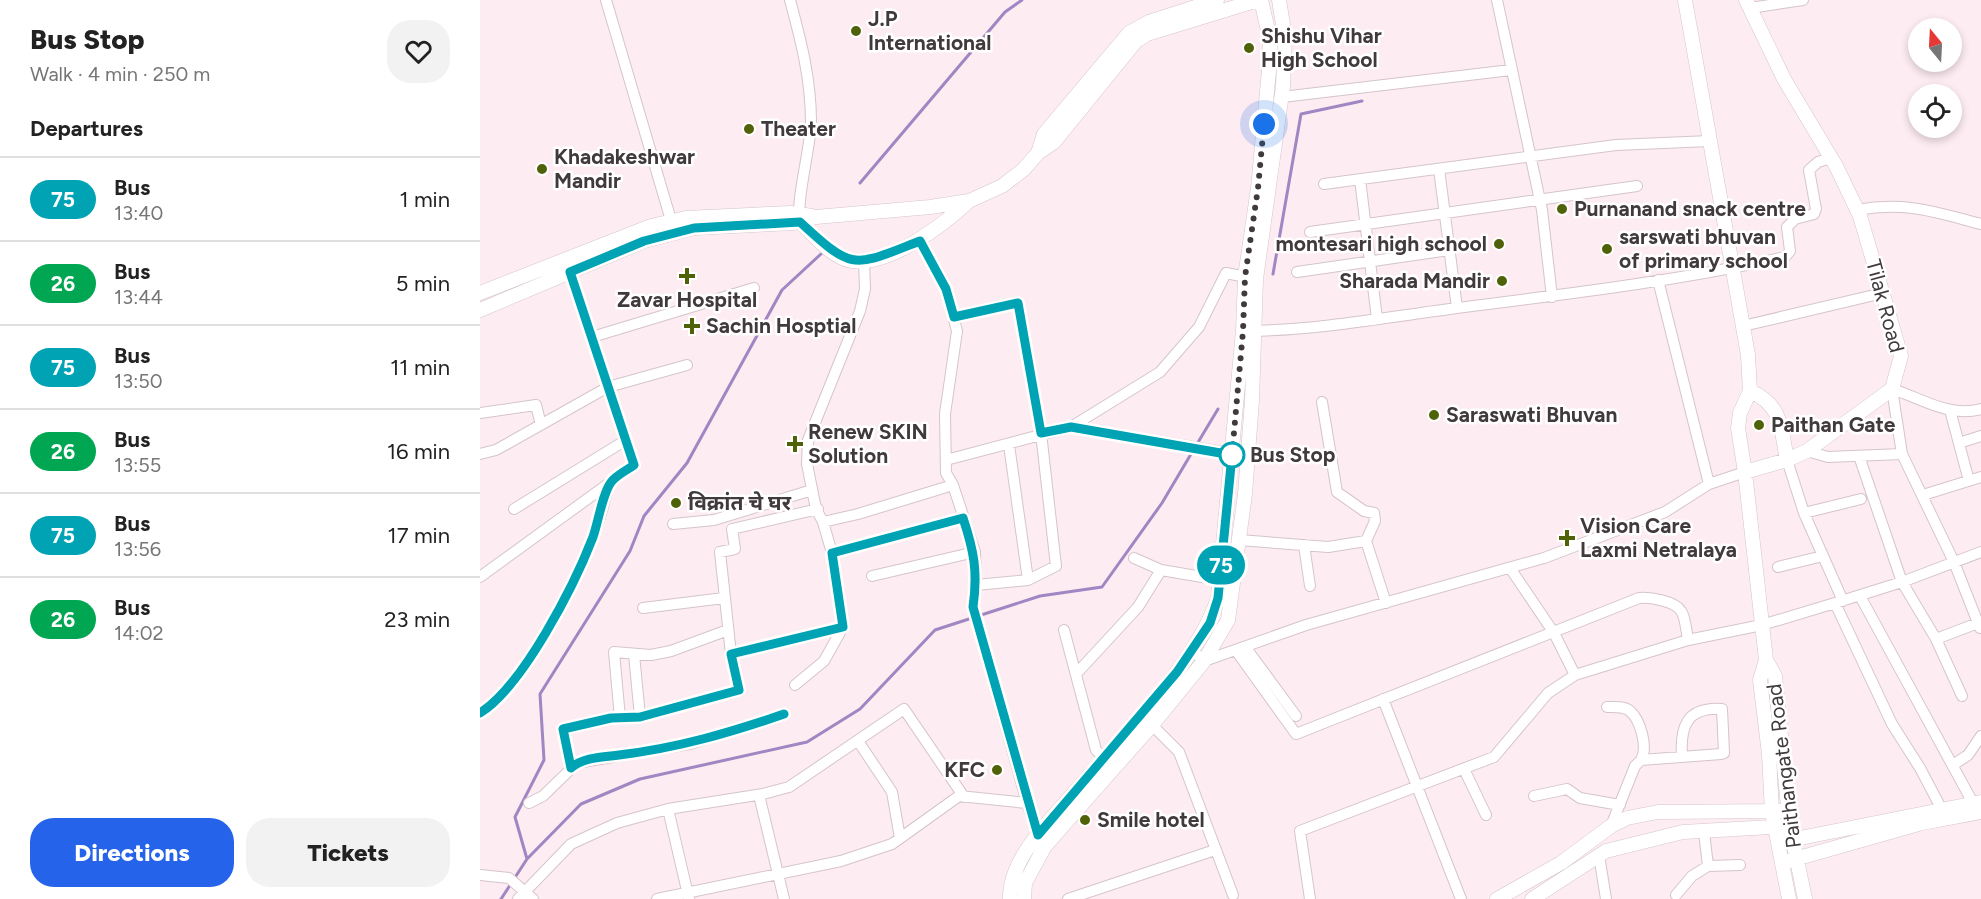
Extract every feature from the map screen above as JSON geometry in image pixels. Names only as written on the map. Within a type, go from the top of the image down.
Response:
[{"type":"street","points":[[606,0],[674,227]]},
{"type":"street","points":[[790,0],[807,66],[811,123],[799,217]]},
{"type":"street","points":[[1038,153],[1044,134],[1129,33],[1149,22],[1217,0]]},
{"type":"street","points":[[480,310],[644,241],[674,227],[686,218],[816,217],[930,207],[969,201],[1002,186],[1023,170],[1038,153],[1054,142],[1136,40],[1154,32],[1260,0],[1270,39],[1270,60],[1250,278],[1248,456],[1228,620],[1204,661],[1152,725],[1018,865],[1010,889],[1010,899]]},
{"type":"street","points":[[1250,278],[1282,97],[1285,37],[1279,0]]},
{"type":"street","points":[[1497,0],[1540,200],[1552,297]]},
{"type":"street","points":[[1685,0],[1743,326],[1750,391],[1740,413],[1738,428],[1766,660]]},
{"type":"street","points":[[1748,4],[1803,0]]},
{"type":"street","name":"Tilak Road","points":[[1748,4],[1784,80],[1831,158],[1857,210],[1900,346],[1899,365],[1892,389]]},
{"type":"street","points":[[1282,97],[1511,70]]},
{"type":"street","points":[[1324,184],[1616,145],[1710,141]]},
{"type":"street","points":[[1249,331],[1377,319],[1552,297],[1733,269],[1785,257],[1790,251],[1787,227],[1795,219],[1814,214],[1816,209],[1809,170],[1818,162],[1831,158]]},
{"type":"street","points":[[1439,169],[1457,308]]},
{"type":"street","points":[[1360,179],[1377,319]]},
{"type":"street","points":[[1310,232],[1637,186]]},
{"type":"street","points":[[799,217],[836,254],[851,261],[864,260],[920,241],[949,220],[969,201]]},
{"type":"street","points":[[1857,210],[1886,205],[1911,206],[1981,224]]},
{"type":"street","points":[[480,293],[651,226],[674,227]]},
{"type":"street","points":[[920,241],[946,289],[957,331],[945,414],[946,473],[953,485],[975,552],[976,585],[973,607],[1027,803],[1042,840]]},
{"type":"street","points":[[1297,272],[1449,250]]},
{"type":"street","points":[[795,685],[824,661],[843,627],[832,553],[812,490],[807,464],[808,440],[860,311],[865,289],[864,260]]},
{"type":"street","points":[[480,577],[634,465],[570,272]]},
{"type":"street","points":[[946,460],[1009,445],[1041,433],[1071,427],[1160,372],[1199,327],[1226,273],[1250,278]]},
{"type":"street","points":[[1658,280],[1708,483]]},
{"type":"street","points":[[592,337],[754,288]]},
{"type":"street","points":[[1743,326],[1883,293]]},
{"type":"street","points":[[954,317],[1018,303],[1041,433],[1056,566],[1028,580],[976,585]]},
{"type":"street","points":[[1024,899],[1025,882],[1042,840],[1104,758],[1192,650],[1210,623],[1218,598],[1232,455],[1249,331]]},
{"type":"street","points":[[480,454],[496,450],[608,387],[687,365]]},
{"type":"street","points":[[1892,389],[1916,396],[1941,409],[1981,409]]},
{"type":"street","points":[[1204,661],[1241,650],[1306,625],[1544,558],[1665,512],[1708,483],[1807,452],[1892,389]]},
{"type":"street","points":[[1892,389],[1902,454],[1976,603],[1980,625],[1936,639]]},
{"type":"street","points":[[1750,391],[1762,396],[1774,408],[1804,513],[1823,556],[1839,602],[1892,724],[1920,768],[1941,808]]},
{"type":"street","points":[[1322,402],[1337,492],[1364,511],[1374,513],[1375,521],[1366,540],[1386,603]]},
{"type":"street","points":[[480,413],[536,405],[541,425]]},
{"type":"street","points":[[1950,410],[1969,481]]},
{"type":"street","points":[[1071,427],[1248,456]]},
{"type":"street","points":[[1959,443],[1981,436]]},
{"type":"street","points":[[514,509],[626,440]]},
{"type":"street","points":[[1009,445],[1028,580]]},
{"type":"street","points":[[1807,452],[1828,458],[1902,454]]},
{"type":"street","points":[[1859,456],[1902,582],[1936,639],[1962,696]]},
{"type":"street","points":[[1923,495],[1981,477]]},
{"type":"street","points":[[480,713],[492,706],[523,667],[556,613],[592,538],[610,482]]},
{"type":"street","points":[[824,522],[953,485]]},
{"type":"street","points":[[673,524],[714,520],[812,490]]},
{"type":"street","points":[[1804,513],[1861,499]]},
{"type":"street","points":[[571,768],[563,729],[620,718],[640,717],[739,690],[731,654],[720,552],[735,549],[732,529],[818,509]]},
{"type":"street","points":[[832,553],[963,518]]},
{"type":"street","points":[[1239,540],[1328,547],[1366,540]]},
{"type":"street","points":[[1304,545],[1310,586]]},
{"type":"street","points":[[872,576],[975,552]]},
{"type":"street","points":[[1310,899],[1300,831],[1494,757],[1548,693],[1575,675],[1688,640],[1762,625],[1860,596],[1981,552]]},
{"type":"street","points":[[1778,567],[1823,556]]},
{"type":"street","points":[[1134,558],[1161,570],[1220,580]]},
{"type":"street","points":[[1510,568],[1554,633],[1575,675]]},
{"type":"street","points":[[1076,674],[1138,607],[1161,570]]},
{"type":"street","points":[[1860,596],[1978,806]]},
{"type":"street","points":[[1241,650],[1296,734],[1639,598],[1648,597],[1678,607],[1683,612],[1688,640]]},
{"type":"street","points":[[643,608],[724,598]]},
{"type":"street","points":[[731,654],[843,627]]},
{"type":"street","points":[[620,718],[615,685],[614,652],[651,656],[728,630]]},
{"type":"street","points":[[1064,630],[1096,750],[1104,758]]},
{"type":"street","points":[[1192,650],[1204,661]]},
{"type":"street","points":[[1241,650],[1296,716]]},
{"type":"street","points":[[634,654],[640,717]]},
{"type":"street","name":"Paithangate Road","points":[[1766,660],[1774,676],[1791,832],[1805,899]]},
{"type":"street","name":"Paithangate Road","points":[[1766,660],[1761,680],[1773,819],[1789,899]]},
{"type":"street","points":[[1383,699],[1415,787],[1461,899]]},
{"type":"street","points":[[1607,707],[1626,708],[1634,715],[1645,748],[1641,760],[1635,766],[1611,826]]},
{"type":"street","points":[[520,895],[571,844],[617,824],[668,809],[759,795],[789,787],[904,709],[964,797]]},
{"type":"street","points":[[1641,760],[1682,757],[1724,753],[1722,709],[1700,713],[1684,726],[1680,737],[1682,757]]},
{"type":"street","points":[[529,803],[543,796],[577,763],[698,742],[784,714]]},
{"type":"street","points":[[1152,725],[1179,752],[1233,895]]},
{"type":"street","points":[[1953,765],[1968,755],[1981,736]]},
{"type":"street","points":[[858,741],[892,792],[900,838]]},
{"type":"street","points":[[1464,769],[1486,815]]},
{"type":"street","points":[[1534,796],[1567,789],[1580,798],[1620,805]]},
{"type":"street","points":[[759,795],[784,899]]},
{"type":"street","points":[[657,899],[688,896],[779,873],[841,861],[892,844],[959,796],[1027,803]]},
{"type":"street","points":[[1777,842],[1791,832],[1941,808],[1978,806]]},
{"type":"street","points":[[1781,862],[1978,806]]},
{"type":"street","points":[[668,809],[688,896]]},
{"type":"street","points":[[1532,899],[1606,851],[1672,834],[1704,832],[1773,819],[1790,811]]},
{"type":"street","points":[[1497,899],[1561,863],[1611,826],[1627,818],[1658,812],[1773,819],[1791,832]]},
{"type":"street","points":[[1704,832],[1708,866]]},
{"type":"street","points":[[1068,899],[1215,849]]},
{"type":"street","points":[[1599,855],[1606,899]]},
{"type":"street","points":[[1676,895],[1692,876],[1708,866],[1740,864]]},
{"type":"street","points":[[480,875],[509,878],[520,895],[533,899]]},
{"type":"waterway","points":[[860,183],[1005,12],[1022,0]]},
{"type":"waterway","points":[[1273,274],[1301,114],[1362,101]]},
{"type":"waterway","points":[[501,899],[527,859],[515,817],[544,760],[540,694],[630,551],[644,516],[687,463],[782,290],[821,254]]},
{"type":"waterway","points":[[1197,444],[1218,409]]},
{"type":"waterway","points":[[978,616],[1040,596],[1102,587],[1162,503],[1194,449]]},
{"type":"waterway","points":[[527,859],[581,804],[640,779],[807,742],[860,709],[935,630],[972,618]]},
{"type":"bus line","name":"75","points":[[480,713],[492,706],[523,667],[556,613],[592,538],[610,482],[634,465],[570,272],[644,241],[694,228],[800,222],[836,254],[851,261],[880,256],[920,241],[946,289],[954,317],[1018,303],[1041,433],[1071,427],[1232,455],[1218,598],[1210,623],[1177,672],[1038,835],[1027,803],[973,607],[976,585],[975,552],[963,518],[832,553],[843,627],[731,654],[739,690],[640,717],[611,718],[563,729],[571,768],[577,763],[598,758],[638,753],[715,738],[784,714]]},
{"type":"place","name":"J.P International","points":[[856,31]]},
{"type":"place","name":"Shishu Vihar High School","points":[[1249,48]]},
{"type":"place","name":"Theater","points":[[749,129]]},
{"type":"place","name":"Khadakeshwar Mandir","points":[[542,169]]},
{"type":"place","name":"Purnanand snack centre","points":[[1562,209]]},
{"type":"place","name":"montesari high school","points":[[1499,244]]},
{"type":"place","name":"sarswati bhuvan of primary school","points":[[1607,249]]},
{"type":"place","name":"Zavar Hospital","points":[[687,276]]},
{"type":"place","name":"Sharada Mandir","points":[[1502,281]]},
{"type":"place","name":"Sachin Hosptial","points":[[692,326]]},
{"type":"place","name":"Saraswati Bhuvan","points":[[1434,415]]},
{"type":"place","name":"Paithan Gate","points":[[1759,425]]},
{"type":"place","name":"Renew SKIN Solution","points":[[795,444]]},
{"type":"place","name":"Bus Stop","points":[[1232,455]]},
{"type":"place","name":"विक्रांत चे घर","points":[[676,503]]},
{"type":"place","name":"Vision Care Laxmi Netralaya","points":[[1567,538]]},
{"type":"place","name":"KFC","points":[[997,770]]},
{"type":"place","name":"Smile hotel","points":[[1085,820]]},
{"type":"route","points":[[1232,455],[1243,331],[1245,277],[1258,188],[1264,124]]}]
